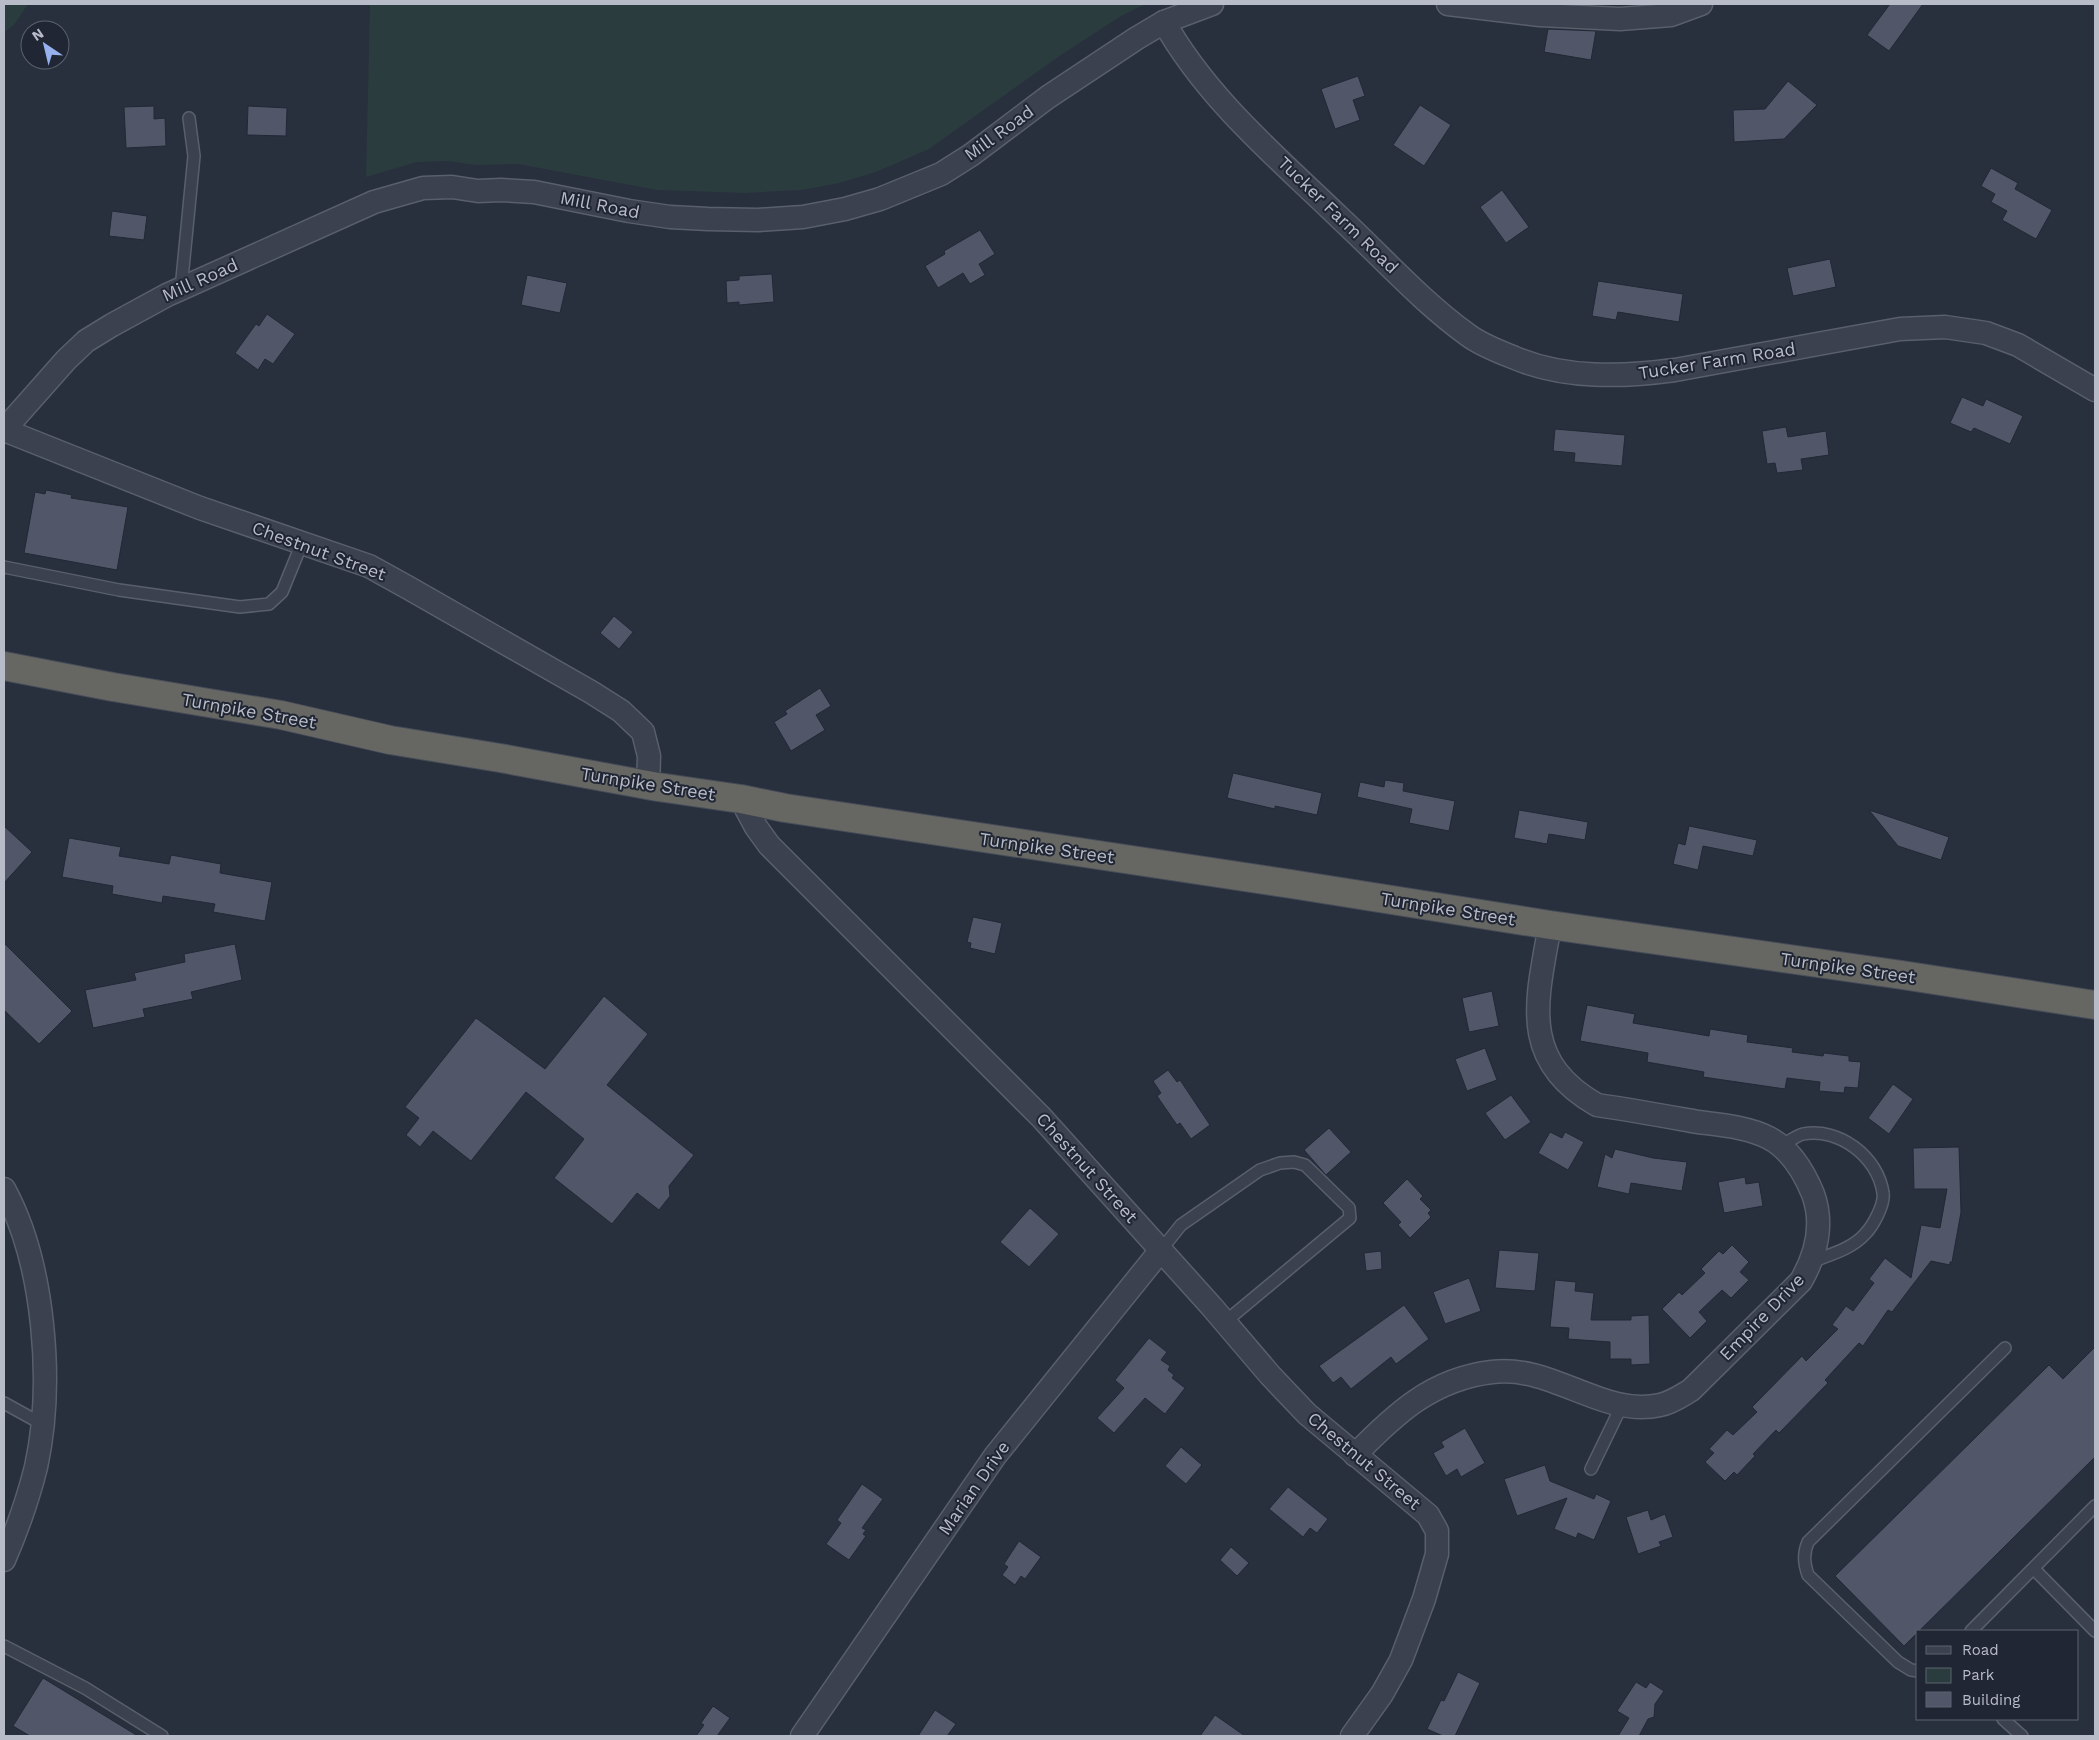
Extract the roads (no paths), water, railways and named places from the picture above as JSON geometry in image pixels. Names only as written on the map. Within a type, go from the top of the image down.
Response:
[{"type":"highway","name":"Turnpike Street","points":[[4,666],[113,687],[281,715],[390,740],[500,758],[648,786],[741,799],[865,821],[1291,884],[1550,925],[1902,975],[2095,1005]]},
{"type":"street","name":"Mill Road","points":[[4,430],[66,360],[86,341],[136,311],[181,289],[374,202],[423,188],[452,187],[478,191],[534,192],[629,211],[670,217],[758,220],[803,217],[845,209],[880,199],[941,174],[971,155],[1048,97],[1137,38],[1164,22],[1212,4]]},
{"type":"street","points":[[1448,4],[1540,15],[1620,19],[1671,15],[1701,4]]},
{"type":"street","name":"Tucker Farm Road","points":[[1164,22],[1178,47],[1199,76],[1237,119],[1433,306],[1469,336],[1517,359],[1561,371],[1639,375],[1900,329],[1944,327],[1986,333],[2018,345],[2095,390]]},
{"type":"street","name":"Chestnut Street","points":[[4,430],[200,508],[369,566],[592,692],[621,711],[643,732],[649,756],[648,786]]},
{"type":"street","name":"Chestnut Street","points":[[741,799],[756,827],[769,845],[1041,1117],[1225,1322],[1270,1375],[1307,1414],[1428,1515],[1437,1531],[1436,1554],[1432,1572],[1402,1660],[1382,1694],[1352,1736]]},
{"type":"street","name":"Empire Drive","points":[[1355,1455],[1387,1423],[1421,1397],[1443,1385],[1493,1371],[1514,1372],[1558,1382],[1621,1406],[1644,1408],[1662,1405],[1691,1390],[1801,1281],[1812,1262],[1818,1219],[1815,1200],[1799,1166],[1780,1147],[1769,1139],[1750,1132],[1597,1104],[1579,1094],[1563,1080],[1549,1061],[1540,1038],[1537,1013],[1539,985],[1550,925]]},
{"type":"street","points":[[4,1189],[28,1251],[38,1292],[44,1374],[42,1424],[36,1466],[24,1510],[4,1560]]},
{"type":"street","name":"Marian Drive","points":[[802,1736],[994,1456],[1161,1250]]},
{"type":"lane","points":[[181,289],[194,156],[189,118]]},
{"type":"lane","points":[[4,567],[119,590],[240,607],[269,604],[282,592],[302,543]]},
{"type":"lane","points":[[1780,1147],[1802,1134],[1827,1134],[1849,1142],[1865,1156],[1874,1169],[1884,1195],[1877,1218],[1864,1235],[1841,1251],[1812,1262]]},
{"type":"lane","points":[[1161,1250],[1180,1225],[1260,1170],[1280,1163],[1294,1162],[1305,1165],[1349,1208],[1350,1218],[1225,1322]]},
{"type":"lane","points":[[1916,1671],[1910,1670],[1898,1662],[1808,1576],[1804,1552],[1808,1542],[2004,1348]]},
{"type":"lane","points":[[4,1403],[42,1424]]},
{"type":"lane","points":[[1591,1469],[1621,1406]]},
{"type":"lane","points":[[1972,1630],[2095,1506]]},
{"type":"lane","points":[[2034,1569],[2095,1631]]},
{"type":"lane","points":[[4,1646],[85,1688],[162,1736]]},
{"type":"lane","points":[[2004,1720],[2022,1736]]}]
